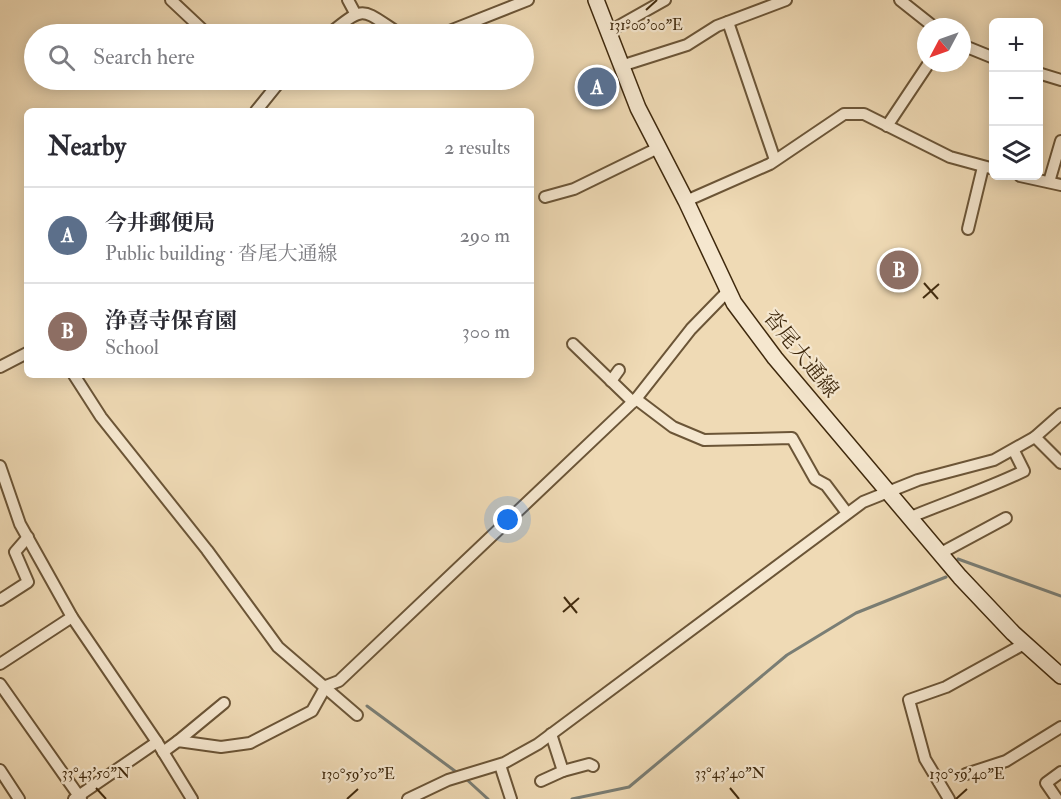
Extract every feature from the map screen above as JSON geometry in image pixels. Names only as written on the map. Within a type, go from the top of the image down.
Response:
[{"type":"main road","name":"沓尾大通線","points":[[596,0],[621,66],[727,292],[775,358],[941,553],[1024,644],[1061,676]]},
{"type":"street","points":[[171,0],[197,24]]},
{"type":"street","points":[[348,0],[355,13]]},
{"type":"street","points":[[467,24],[528,0]]},
{"type":"street","points":[[608,32],[664,0]]},
{"type":"street","points":[[900,0],[923,18]]},
{"type":"street","points":[[621,66],[687,45],[728,22],[779,1]]},
{"type":"street","points":[[341,24],[355,13],[369,14],[384,24]]},
{"type":"street","points":[[728,22],[775,160]]},
{"type":"street","points":[[971,48],[989,55]]},
{"type":"street","points":[[887,126],[923,72]]},
{"type":"street","points":[[1043,75],[1061,80]]},
{"type":"street","points":[[258,108],[273,90]]},
{"type":"street","points":[[686,201],[775,160],[844,114],[864,114],[950,157],[988,168],[968,229]]},
{"type":"street","points":[[1048,182],[1061,141]]},
{"type":"street","points":[[545,197],[574,189],[658,148]]},
{"type":"street","points":[[1039,180],[1061,185]]},
{"type":"street","points":[[178,741],[221,747],[250,743],[312,711],[326,686],[339,681],[634,401],[691,329],[727,292]]},
{"type":"street","points":[[573,344],[634,401],[673,427],[704,440],[792,438],[815,480],[826,485],[847,513]]},
{"type":"street","points":[[0,367],[24,355]]},
{"type":"street","points":[[611,381],[619,370]]},
{"type":"street","points":[[76,378],[101,417],[207,550],[278,647],[357,715]]},
{"type":"street","points":[[408,799],[448,780],[500,765],[538,744],[863,501],[918,480],[968,470],[1014,451],[1035,437],[1061,414]]},
{"type":"street","points":[[1035,437],[1061,464]]},
{"type":"street","points":[[911,518],[947,502],[980,493],[1024,471],[1014,451]]},
{"type":"street","points":[[0,466],[20,525],[72,617],[157,742],[192,799]]},
{"type":"street","points":[[941,553],[1006,518]]},
{"type":"street","points":[[0,600],[28,582],[15,552],[28,537]]},
{"type":"street","points":[[0,664],[72,617]]},
{"type":"street","points":[[949,799],[926,759],[909,700],[946,687],[1024,644]]},
{"type":"street","points":[[0,684],[78,798],[157,742]]},
{"type":"street","points":[[163,752],[224,703]]},
{"type":"street","points":[[966,774],[1005,762],[1061,728]]},
{"type":"street","points":[[551,734],[563,771]]},
{"type":"street","points":[[542,781],[563,771],[589,764],[593,766]]},
{"type":"street","points":[[500,765],[511,799]]},
{"type":"street","points":[[0,770],[19,799]]},
{"type":"street","points":[[1057,799],[1046,783],[1061,772]]},
{"type":"waterway","points":[[958,559],[1061,596]]},
{"type":"waterway","points":[[572,799],[629,787],[787,655],[856,613],[946,577]]},
{"type":"waterway","points":[[367,706],[459,774]]},
{"type":"waterway","points":[[465,778],[488,799]]},
{"type":"place","name":"今井郵便局","points":[[597,87]]},
{"type":"place","name":"浄喜寺保育園","points":[[899,270]]}]
